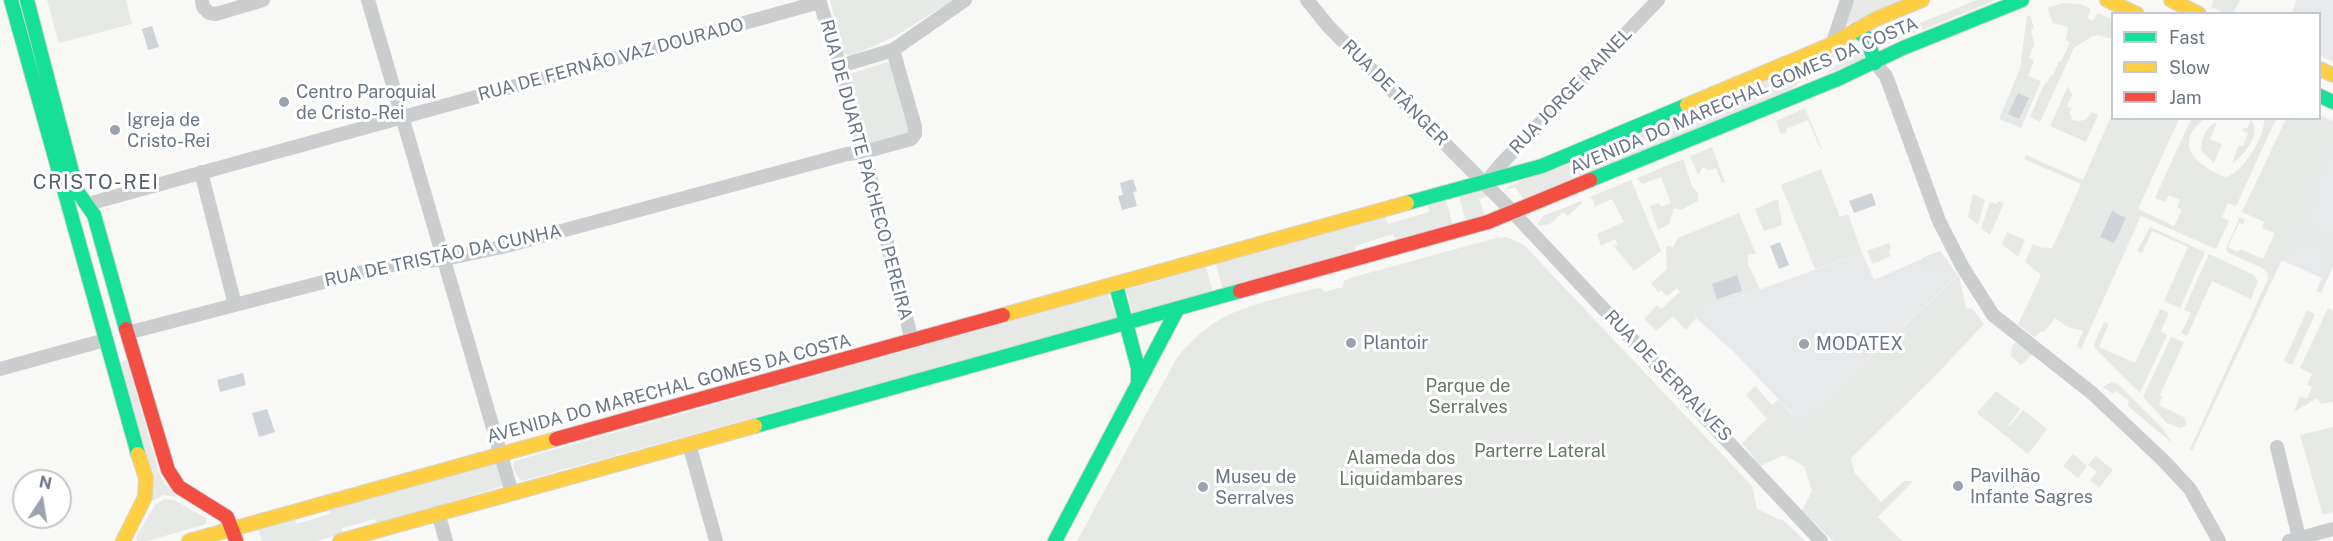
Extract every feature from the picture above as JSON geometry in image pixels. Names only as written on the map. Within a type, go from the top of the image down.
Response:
[{"type":"main road","points":[[11,0],[105,340],[142,468],[148,480],[148,491],[123,541]]},
{"type":"main road","points":[[27,0],[77,191],[94,215],[171,478],[179,488],[227,518],[234,535]]},
{"type":"main road","name":"AVENIDA DO MARECHAL GOMES DA COSTA","points":[[189,541],[234,535],[501,455],[1542,166],[1828,46],[1876,18],[1922,0]]},
{"type":"main road","name":"AVENIDA DO MARECHAL GOMES DA COSTA","points":[[340,541],[1461,230],[1513,213],[2022,0]]},
{"type":"main road","points":[[2107,0],[2132,12]]},
{"type":"main road","points":[[2171,0],[2195,12]]},
{"type":"main road","points":[[1856,30],[1867,38],[1875,63]]},
{"type":"main road","points":[[68,209],[88,204]]},
{"type":"main road","points":[[1116,285],[1138,368],[1138,381]]},
{"type":"main road","points":[[1055,541],[1178,308]]},
{"type":"main road","points":[[105,340],[127,333]]},
{"type":"street","points":[[202,0],[203,7],[209,14],[263,0]]},
{"type":"street","points":[[368,0],[512,493]]},
{"type":"street","points":[[840,66],[893,50],[965,0]]},
{"type":"street","name":"RUA DE TÂNGER","points":[[1307,0],[1329,27],[1485,183]]},
{"type":"street","name":"RUA JORGE RAINEL","points":[[1485,183],[1658,0]]},
{"type":"street","name":"AVENIDA DO MARECHAL GOMES DA COSTA","points":[[1833,42],[1847,0]]},
{"type":"street","name":"RUA DE FERNÃO VAZ DOURADO","points":[[88,204],[819,1]]},
{"type":"street","name":"RUA DE DUARTE PACHECO PEREIRA","points":[[819,1],[864,152],[912,341]]},
{"type":"street","name":"RUA DE TRISTÃO DA CUNHA","points":[[127,333],[386,266],[445,259],[502,247],[847,154],[864,152],[911,139],[915,134],[893,50]]},
{"type":"street","points":[[1875,63],[1886,76],[1939,221],[1962,266],[1993,315],[2092,393],[2164,460],[2190,489],[2218,541]]},
{"type":"street","points":[[201,172],[235,305]]},
{"type":"street","points":[[1485,183],[1513,213]]},
{"type":"street","name":"RUA DE SERRALVES","points":[[1513,213],[1821,541]]},
{"type":"street","points":[[0,369],[105,340]]},
{"type":"street","points":[[689,444],[716,541]]},
{"type":"street","points":[[2277,447],[2294,539],[2333,530]]},
{"type":"street","points":[[438,513],[446,541]]},
{"type":"shaded area","points":[[2297,0],[2333,0],[2333,62],[2321,56],[2321,12],[2292,12]]},
{"type":"shaded area","points":[[152,26],[159,47],[148,50],[142,29]]},
{"type":"shaded area","points":[[2018,93],[2029,98],[2019,119],[2008,114]]},
{"type":"shaded area","points":[[2333,149],[2333,254],[2322,278],[2281,260]]},
{"type":"shaded area","points":[[1133,179],[1137,191],[1133,192],[1137,206],[1122,210],[1118,196],[1123,195],[1120,183]]},
{"type":"shaded area","points":[[1872,193],[1876,205],[1854,213],[1849,201]]},
{"type":"shaded area","points":[[2112,211],[2126,218],[2114,243],[2100,237]]},
{"type":"shaded area","points":[[1780,242],[1789,265],[1779,269],[1770,246]]},
{"type":"shaded area","name":"MODATEX","points":[[1940,251],[1958,275],[1800,422],[1734,352],[1696,318],[1694,313],[1862,253],[1874,280]]},
{"type":"shaded area","points":[[1737,275],[1742,291],[1717,299],[1712,284]]},
{"type":"shaded area","points":[[243,373],[246,385],[220,392],[217,380]]},
{"type":"shaded area","points":[[267,409],[275,432],[259,437],[252,413]]},
{"type":"green space","points":[[47,0],[126,0],[132,24],[59,43]]},
{"type":"green space","points":[[830,0],[953,0],[894,37],[851,56],[843,53]]},
{"type":"green space","points":[[1851,0],[1906,0],[1846,25],[1844,22]]},
{"type":"green space","points":[[1977,0],[1996,0],[1876,49],[1873,42]]},
{"type":"green space","points":[[2214,0],[2240,0],[2234,12],[2224,12],[2211,7]]},
{"type":"green space","points":[[2063,3],[2080,4],[2091,9],[2087,18],[2093,21],[2098,13],[2111,19],[2111,39],[2098,35],[2092,36],[2074,48],[2040,122],[2030,117],[2045,83],[2051,75],[2053,76],[2070,42],[2066,40],[2068,27],[2053,23],[2047,8]]},
{"type":"green space","points":[[2030,15],[2034,28],[2031,29],[2034,45],[2029,58],[2034,61],[2028,76],[2041,81],[2021,128],[1999,119],[2020,69],[2027,16]]},
{"type":"green space","points":[[1865,46],[1869,58],[1825,74],[1856,49]]},
{"type":"green space","points":[[1843,48],[1843,51],[1787,92],[1524,200],[1515,187],[1504,191],[1539,173]]},
{"type":"green space","points":[[891,61],[911,134],[869,145],[850,74]]},
{"type":"green space","points":[[2068,86],[2070,92],[2073,93],[2067,106],[2072,108],[2069,114],[2072,116],[2071,119],[2083,120],[2091,112],[2098,115],[2086,142],[2050,126]]},
{"type":"green space","points":[[1805,108],[1821,150],[1808,120],[1786,129],[1787,132],[1781,134],[1776,121]]},
{"type":"green space","points":[[2321,115],[2333,121],[2333,155],[2330,156],[2314,190],[2318,199],[2294,251],[2287,249],[2192,451],[2190,449],[2268,279],[2268,274],[2262,268],[2227,252],[2226,248],[2240,217],[2245,220],[2243,224],[2239,223],[2228,247],[2238,252],[2240,249],[2263,259],[2275,233],[2262,228],[2264,222],[2242,212],[2286,120],[2321,120]]},
{"type":"green space","points":[[2111,116],[2111,120],[2179,120],[2138,209],[2174,226],[2182,210],[2177,207],[2180,200],[2169,195],[2165,202],[2155,198],[2191,120],[2203,120],[2190,137],[2189,145],[2192,153],[2205,167],[2225,177],[2239,169],[2252,153],[2261,135],[2264,120],[2276,120],[2236,206],[2228,203],[2222,217],[2229,221],[2216,249],[2141,216],[2081,349],[2077,346],[2083,331],[2068,327],[2055,318],[2045,331],[2035,337],[2018,325],[2041,275],[2025,262],[2033,244],[2044,249],[2046,247],[2052,249],[2081,184],[2024,159],[2026,155],[2083,180]]},
{"type":"green space","points":[[2252,120],[2254,131],[2250,144],[2232,164],[2239,145],[2243,146],[2248,133],[2241,130],[2248,127]]},
{"type":"green space","points":[[2217,122],[2210,139],[2222,144],[2214,163],[2201,150],[2205,133]]},
{"type":"green space","points":[[1712,147],[1725,182],[1722,183],[1716,168],[1709,170],[1703,167],[1698,175],[1690,156]]},
{"type":"green space","points":[[1683,159],[1692,186],[1698,193],[1698,201],[1681,210],[1674,208],[1669,224],[1658,230],[1650,206],[1659,203],[1661,207],[1671,203],[1661,177],[1642,184],[1637,178]]},
{"type":"green space","points":[[1821,169],[1840,217],[1848,214],[1862,253],[1815,269],[1781,185]]},
{"type":"green space","points":[[1631,180],[1661,251],[1634,271],[1614,246],[1618,244],[1615,239],[1601,246],[1597,234],[1624,222],[1612,199],[1594,207],[1594,201],[1590,197]]},
{"type":"green space","points":[[1484,189],[1490,195],[1479,199],[1485,215],[1466,222],[1459,196]]},
{"type":"green space","points":[[1973,194],[1985,200],[1978,225],[1968,217]]},
{"type":"green space","points":[[1778,199],[1782,225],[1764,231],[1755,209]]},
{"type":"green space","points":[[1446,200],[1453,226],[1397,241],[1393,234],[1355,246],[1356,253],[1223,290],[1216,264],[1386,217],[1388,224],[1429,212],[1428,205]]},
{"type":"green space","points":[[1581,201],[1582,203],[1568,216],[1563,212],[1550,224],[1539,226],[1543,216]]},
{"type":"green space","points":[[1998,201],[2004,203],[1990,235],[1981,228],[1990,202],[1997,204]]},
{"type":"green space","points":[[1739,213],[1756,254],[1748,254],[1748,264],[1760,289],[1694,313],[1696,318],[1686,330],[1673,316],[1656,331],[1644,319],[1657,305],[1661,309],[1680,292],[1677,288],[1667,296],[1661,290],[1658,292],[1651,283],[1667,269],[1666,246],[1673,247],[1678,238]]},
{"type":"green space","points":[[2311,226],[2333,236],[2333,266],[2321,293],[2316,291],[2327,267],[2321,264],[2326,251],[2304,240]]},
{"type":"green space","points":[[2150,227],[2205,252],[2180,308],[2164,301],[2188,247],[2152,231],[2142,253],[2137,251]]},
{"type":"green space","points":[[2007,232],[2025,240],[2018,257],[2002,244]]},
{"type":"green space","name":"Parque de Serralves","points":[[1506,237],[1524,245],[1752,486],[1757,509],[1782,519],[1805,541],[1077,541],[1175,361],[1204,330],[1254,305],[1313,289],[1322,288],[1324,292],[1343,287],[1344,281],[1350,278]]},
{"type":"green space","points":[[1889,243],[1891,249],[1888,251],[1891,256],[1873,264],[1867,251]]},
{"type":"green space","points":[[1940,251],[1948,262],[1928,272],[1922,258]]},
{"type":"green space","points":[[2209,254],[2254,275],[2258,281],[2251,299],[2212,281],[2187,336],[2181,333],[2191,313],[2184,310]]},
{"type":"green space","points":[[1206,267],[1213,292],[1133,314],[1126,290]]},
{"type":"green space","points":[[1959,275],[1966,308],[1973,309],[1984,324],[1932,379],[1851,458],[1854,472],[1881,502],[1904,481],[1913,481],[1878,517],[1902,541],[1833,541],[1802,511],[1812,491],[1804,466],[1784,455],[1760,466],[1742,443],[1767,419],[1746,395],[1755,386],[1772,405],[1778,400],[1800,422]]},
{"type":"green space","points":[[1108,294],[1117,318],[522,481],[514,470],[514,461]]},
{"type":"green space","points":[[2328,308],[2333,311],[2333,402],[2321,404],[2317,398],[2294,412],[2300,396],[2307,399],[2312,387],[2307,385],[2312,374],[2300,368]]},
{"type":"green space","points":[[2160,309],[2169,313],[2161,331],[2167,335],[2140,393],[2095,348],[2094,344],[2104,322],[2109,324],[2099,347],[2135,363]]},
{"type":"green space","points":[[2307,310],[2315,314],[2292,365],[2284,361]]},
{"type":"green space","points":[[2171,337],[2184,342],[2160,395],[2162,397],[2159,405],[2185,418],[2186,425],[2180,428],[2167,423],[2143,397]]},
{"type":"green space","points":[[2015,342],[2033,354],[2021,365],[2011,356]]},
{"type":"green space","points":[[127,360],[159,473],[164,483],[177,497],[163,495],[153,501],[121,361]]},
{"type":"green space","points":[[2112,382],[2118,384],[2162,428],[2173,444],[2127,405],[2129,401],[2116,391],[2113,394],[2103,387]]},
{"type":"green space","points":[[1996,391],[2020,409],[2009,424],[2010,426],[2023,410],[2047,429],[2028,454],[1977,413]]},
{"type":"green space","points":[[2333,427],[2333,512],[2323,515],[2300,435]]},
{"type":"green space","points":[[2073,454],[2087,466],[2078,478],[2063,466]]},
{"type":"green space","points":[[2096,456],[2113,470],[2099,488],[2090,480],[2097,472],[2088,465]]},
{"type":"green space","points":[[496,463],[503,486],[377,524],[375,519],[342,528],[343,534],[316,541],[262,541],[258,529],[295,519],[297,524],[330,514],[329,509]]},
{"type":"green space","points":[[164,499],[174,500],[206,518],[206,524],[147,541],[137,541],[136,537],[155,505]]},
{"type":"traffic: fast","points":[[11,0],[138,454]]},
{"type":"traffic: fast","points":[[27,0],[77,191],[94,215],[126,329]]},
{"type":"traffic: fast","points":[[1590,180],[1840,78],[1903,48],[2022,0]]},
{"type":"traffic: fast","points":[[1856,30],[1867,38],[1875,63]]},
{"type":"traffic: fast","points":[[2321,96],[2333,102]]},
{"type":"traffic: fast","points":[[1407,203],[1542,166],[1687,105]]},
{"type":"traffic: fast","points":[[1116,285],[1138,368],[1138,381]]},
{"type":"traffic: fast","points":[[755,426],[1240,291]]},
{"type":"traffic: fast","points":[[1055,541],[1178,308]]},
{"type":"traffic: slow","points":[[1687,105],[1828,46],[1876,19],[1922,0]]},
{"type":"traffic: slow","points":[[2107,0],[2133,12]]},
{"type":"traffic: slow","points":[[2171,0],[2195,12]]},
{"type":"traffic: slow","points":[[2321,69],[2333,75]]},
{"type":"traffic: slow","points":[[1003,315],[1407,203]]},
{"type":"traffic: slow","points":[[340,541],[755,426]]},
{"type":"traffic: slow","points":[[189,541],[556,439]]},
{"type":"traffic: slow","points":[[123,541],[145,497],[146,478],[138,454]]},
{"type":"traffic: jam","points":[[1240,291],[1488,222],[1590,180]]},
{"type":"traffic: jam","points":[[556,439],[1003,315]]},
{"type":"traffic: jam","points":[[126,329],[168,470],[179,487],[227,517],[236,540]]},
{"type":"place","name":"Centro Paroquial de Cristo-Rei","points":[[284,102]]},
{"type":"place","name":"Igreja de Cristo-Rei","points":[[115,130]]},
{"type":"place","name":"Plantoir","points":[[1351,343]]},
{"type":"place","name":"MODATEX","points":[[1804,344]]},
{"type":"place","name":"Pavilhão Infante Sagres","points":[[1958,486]]},
{"type":"place","name":"Museu de Serralves","points":[[1203,487]]},
{"type":"district","name":"CRISTO-REI","points":[[96,183]]},
{"type":"park label","name":"Parterre Lateral","points":[[1540,451]]},
{"type":"park label","name":"Alameda dos Liquidambares","points":[[1401,468]]}]
